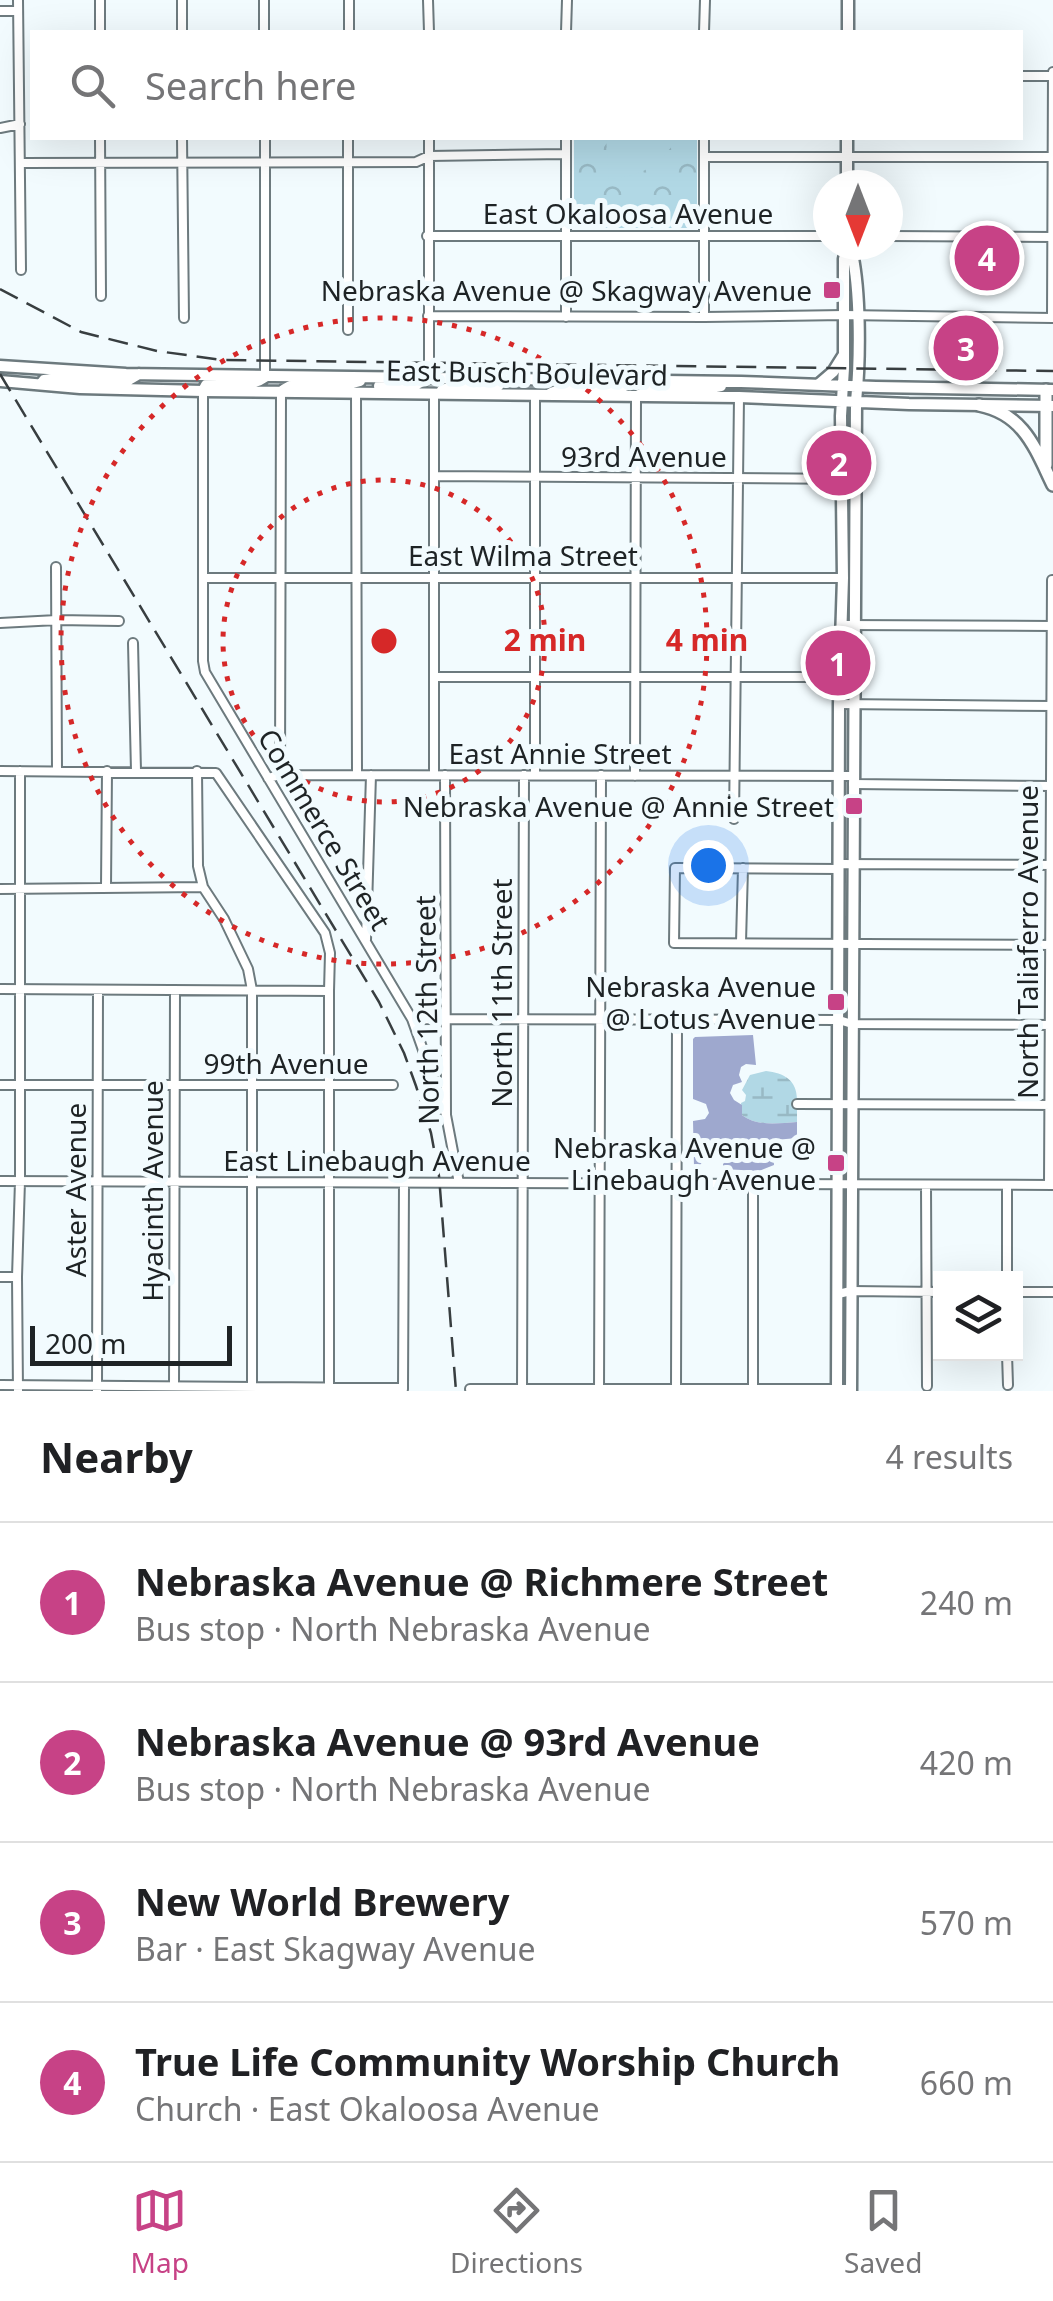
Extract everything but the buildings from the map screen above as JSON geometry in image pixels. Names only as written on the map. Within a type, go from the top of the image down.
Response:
[{"type":"highway","points":[[1046,466],[1050,390]]},
{"type":"highway","points":[[979,406],[995,408],[1018,424],[1046,466],[1053,485]]},
{"type":"main road","points":[[848,0],[848,30]]},
{"type":"main road","points":[[847,140],[847,170]]},
{"type":"main road","points":[[847,260],[841,479],[843,578],[853,704],[851,1390]]},
{"type":"main road","points":[[837,1390],[840,677],[856,562],[854,260]]},
{"type":"main road","points":[[818,385],[834,372],[844,353]]},
{"type":"main road","name":"East Busch Boulevard","points":[[0,366],[140,374],[1050,390]]},
{"type":"main road","points":[[40,385],[49,378],[127,381],[140,374]]},
{"type":"main road","points":[[203,391],[206,384],[247,384],[265,376]]},
{"type":"main road","points":[[280,392],[297,384],[348,385],[371,377]]},
{"type":"main road","points":[[356,392],[366,386],[415,385],[429,378]]},
{"type":"main road","points":[[434,394],[454,386],[494,386],[520,380]]},
{"type":"main road","name":"East Busch Boulevard","points":[[0,381],[203,391],[739,397],[1050,406]]},
{"type":"main road","points":[[540,395],[561,388],[618,388],[636,381]]},
{"type":"main road","points":[[636,396],[654,388],[708,389],[741,382]]},
{"type":"main road","points":[[842,525],[850,558],[856,562]]},
{"type":"street","points":[[18,0],[21,270]]},
{"type":"street","points":[[100,0],[100,30]]},
{"type":"street","points":[[182,0],[182,30]]},
{"type":"street","points":[[264,0],[264,30]]},
{"type":"street","points":[[349,0],[349,30]]},
{"type":"street","points":[[428,0],[428,30]]},
{"type":"street","points":[[566,0],[566,30]]},
{"type":"street","points":[[704,0],[704,30]]},
{"type":"street","points":[[0,11],[18,11]]},
{"type":"street","points":[[428,316],[1053,318],[1053,74],[1023,76]]},
{"type":"street","points":[[0,128],[20,124]]},
{"type":"street","points":[[100,140],[101,296]]},
{"type":"street","points":[[182,140],[184,318]]},
{"type":"street","points":[[265,140],[265,376]]},
{"type":"street","points":[[348,140],[348,330]]},
{"type":"street","points":[[429,140],[429,378]]},
{"type":"street","points":[[566,140],[566,317]]},
{"type":"street","points":[[704,140],[704,317]]},
{"type":"street","points":[[21,162],[348,163],[416,162],[429,156],[566,154]]},
{"type":"street","points":[[704,157],[1053,157]]},
{"type":"street","name":"East Okaloosa Avenue","points":[[428,236],[813,236]]},
{"type":"street","points":[[903,236],[1053,238]]},
{"type":"street","points":[[203,391],[203,578]]},
{"type":"street","points":[[280,392],[280,775]]},
{"type":"street","points":[[356,392],[358,775]]},
{"type":"street","points":[[434,394],[434,775]]},
{"type":"street","points":[[535,775],[534,478],[540,395]]},
{"type":"street","points":[[635,776],[636,396]]},
{"type":"street","points":[[734,819],[739,397]]},
{"type":"street","name":"93rd Avenue","points":[[434,476],[855,479]]},
{"type":"street","points":[[56,567],[57,770]]},
{"type":"street","name":"East Wilma Street","points":[[203,578],[843,578]]},
{"type":"street","name":"Commerce Street","points":[[203,578],[203,661],[209,682],[412,1019],[446,1115]]},
{"type":"street","name":"North Taliaferro Avenue","points":[[1051,1185],[1052,580]]},
{"type":"street","points":[[0,624],[119,621]]},
{"type":"street","points":[[848,625],[1052,626]]},
{"type":"street","points":[[133,643],[136,771]]},
{"type":"street","points":[[434,677],[840,677]]},
{"type":"street","points":[[840,704],[1052,706]]},
{"type":"street","points":[[0,770],[216,773],[316,916],[330,953],[329,1389]]},
{"type":"street","points":[[18,1388],[20,770]]},
{"type":"street","points":[[106,887],[107,771]]},
{"type":"street","points":[[198,771],[198,866],[203,887],[224,919],[248,970],[252,990],[252,1389]]},
{"type":"street","points":[[366,940],[371,775]]},
{"type":"street","name":"North 12th Street","points":[[444,775],[446,1115],[460,1183]]},
{"type":"street","name":"North 11th Street","points":[[522,1389],[524,775]]},
{"type":"street","points":[[599,1390],[601,776]]},
{"type":"street","name":"East Annie Street","points":[[268,778],[839,776],[852,780],[1052,786]]},
{"type":"street","points":[[1052,866],[853,864],[675,868],[674,943],[1052,945]]},
{"type":"street","points":[[742,942],[744,868]]},
{"type":"street","points":[[0,889],[203,887]]},
{"type":"street","points":[[0,989],[328,991]]},
{"type":"street","name":"Aster Avenue","points":[[97,1388],[98,990]]},
{"type":"street","name":"Hyacinth Avenue","points":[[174,990],[174,1389]]},
{"type":"street","points":[[412,1019],[839,1020],[852,1024],[1052,1026]]},
{"type":"street","points":[[676,1390],[677,1020]]},
{"type":"street","name":"99th Avenue","points":[[0,1085],[393,1086]]},
{"type":"street","points":[[797,1104],[1051,1105]]},
{"type":"street","name":"East Linebaugh Avenue","points":[[0,1181],[1051,1185]]},
{"type":"street","points":[[0,1385],[403,1390],[404,1184]]},
{"type":"street","points":[[753,1390],[754,1185]]},
{"type":"street","points":[[1007,1185],[1007,1271]]},
{"type":"street","points":[[926,1186],[927,1386]]},
{"type":"street","points":[[0,1276],[17,1277]]},
{"type":"street","points":[[838,1294],[933,1292]]},
{"type":"street","points":[[1023,1292],[1053,1292]]},
{"type":"street","points":[[1007,1361],[1008,1386]]},
{"type":"street","points":[[470,1389],[851,1390]]},
{"type":"green space","points":[[574,140],[697,140],[697,228],[574,226]]},
{"type":"green space","points":[[606,140],[676,140],[649,168],[609,179]]},
{"type":"green space","points":[[766,1071],[784,1076],[792,1083],[797,1122],[761,1123],[742,1115],[741,1103],[746,1095],[742,1090],[750,1075]]},
{"type":"shaded area","points":[[753,1035],[756,1065],[741,1067],[742,1082],[733,1085],[730,1093],[742,1105],[742,1115],[748,1119],[797,1122],[797,1138],[775,1140],[774,1165],[759,1171],[723,1169],[731,1156],[731,1145],[724,1139],[715,1139],[707,1157],[694,1167],[693,1121],[705,1119],[709,1113],[706,1104],[693,1099],[693,1039]]},
{"type":"railway","points":[[0,289],[81,332],[157,351],[222,360],[1053,371]]},
{"type":"railway","points":[[0,374],[379,1002],[404,1053],[431,1133],[439,1176],[456,1391]]},
{"type":"place","name":"True Life Community Worship Church","points":[[987,258]]},
{"type":"place","name":"Nebraska Avenue @ Skagway Avenue","points":[[832,290]]},
{"type":"place","name":"New World Brewery","points":[[966,348]]},
{"type":"place","name":"Nebraska Avenue @ 93rd Avenue","points":[[839,463]]},
{"type":"place","name":"Nebraska Avenue @ Richmere Street","points":[[838,663]]},
{"type":"place","name":"Nebraska Avenue @ Annie Street","points":[[854,806]]},
{"type":"place","name":"Nebraska Avenue @ Lotus Avenue","points":[[836,1002]]},
{"type":"place","name":"Nebraska Avenue @ Linebaugh Avenue","points":[[836,1163]]}]
